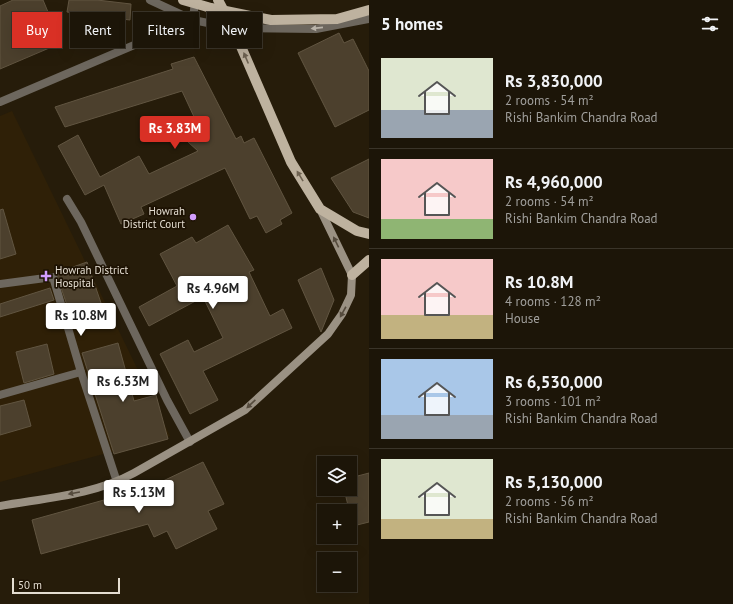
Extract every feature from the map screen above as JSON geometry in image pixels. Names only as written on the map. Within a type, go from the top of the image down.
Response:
[{"type":"main road","points":[[183,0],[211,8],[271,20],[337,19],[369,10]]},
{"type":"main road","points":[[218,0],[224,12]]},
{"type":"main road","points":[[0,506],[81,492],[118,482],[190,442],[245,410],[328,334],[342,314],[351,295],[352,275],[320,209],[286,151],[242,48]]},
{"type":"main road","points":[[320,209],[358,231],[369,234]]},
{"type":"main road","points":[[352,275],[369,260]]},
{"type":"street","points":[[150,0],[175,12]]},
{"type":"street","points":[[193,12],[195,0]]},
{"type":"street","points":[[262,28],[316,29],[369,19]]},
{"type":"street","points":[[0,102],[133,45]]},
{"type":"street","points":[[67,199],[81,222],[167,400],[190,442]]},
{"type":"street","points":[[0,284],[53,277],[81,372],[118,482]]},
{"type":"street","points":[[0,395],[81,372]]},
{"type":"shaded area","name":"Howrah District Hospital","points":[[12,111],[170,436],[0,482],[0,116]]},
{"type":"building","points":[[13,0],[43,0],[48,12],[12,12],[12,48],[49,48],[0,69],[0,6]]},
{"type":"building","points":[[69,0],[97,0],[131,4],[130,20],[125,19],[125,12],[67,12]]},
{"type":"building","points":[[339,33],[344,43],[353,39],[369,71],[369,110],[335,127],[298,53]]},
{"type":"building","points":[[194,57],[236,139],[241,136],[244,143],[254,138],[292,213],[280,220],[282,224],[266,233],[257,216],[250,219],[225,168],[141,207],[144,214],[121,224],[104,185],[85,195],[58,146],[78,135],[100,177],[139,156],[149,174],[198,151],[188,142],[202,134],[182,91],[65,127],[55,107],[173,69],[171,64]]},
{"type":"building","points":[[369,159],[369,218],[353,212],[331,178]]},
{"type":"building","points":[[3,209],[16,254],[0,259],[0,210]]},
{"type":"building","points":[[228,225],[254,270],[249,272],[270,316],[283,309],[292,328],[203,371],[218,400],[190,414],[160,354],[188,340],[194,352],[223,338],[203,297],[149,326],[139,307],[177,286],[160,254],[192,237],[196,243]]},
{"type":"building","points":[[87,262],[101,303],[70,314],[56,273]]},
{"type":"building","points":[[321,268],[334,300],[321,332],[298,280]]},
{"type":"building","points":[[50,288],[54,300],[0,317],[0,304]]},
{"type":"building","points":[[118,343],[134,401],[156,395],[168,439],[114,454],[82,353]]},
{"type":"building","points":[[47,344],[54,374],[24,383],[16,352]]},
{"type":"building","points":[[24,400],[31,426],[0,435],[0,406]]},
{"type":"building","points":[[203,462],[224,504],[208,511],[217,529],[176,549],[167,531],[154,537],[148,524],[41,554],[32,520],[122,495],[123,500]]},
{"type":"building","points":[[369,473],[369,522],[357,525],[357,504],[348,504],[346,496],[357,496],[357,476]]},
{"type":"place","name":"Howrah District Court","points":[[193,217]]},
{"type":"place","name":"Howrah District Hospital","points":[[46,276]]}]
